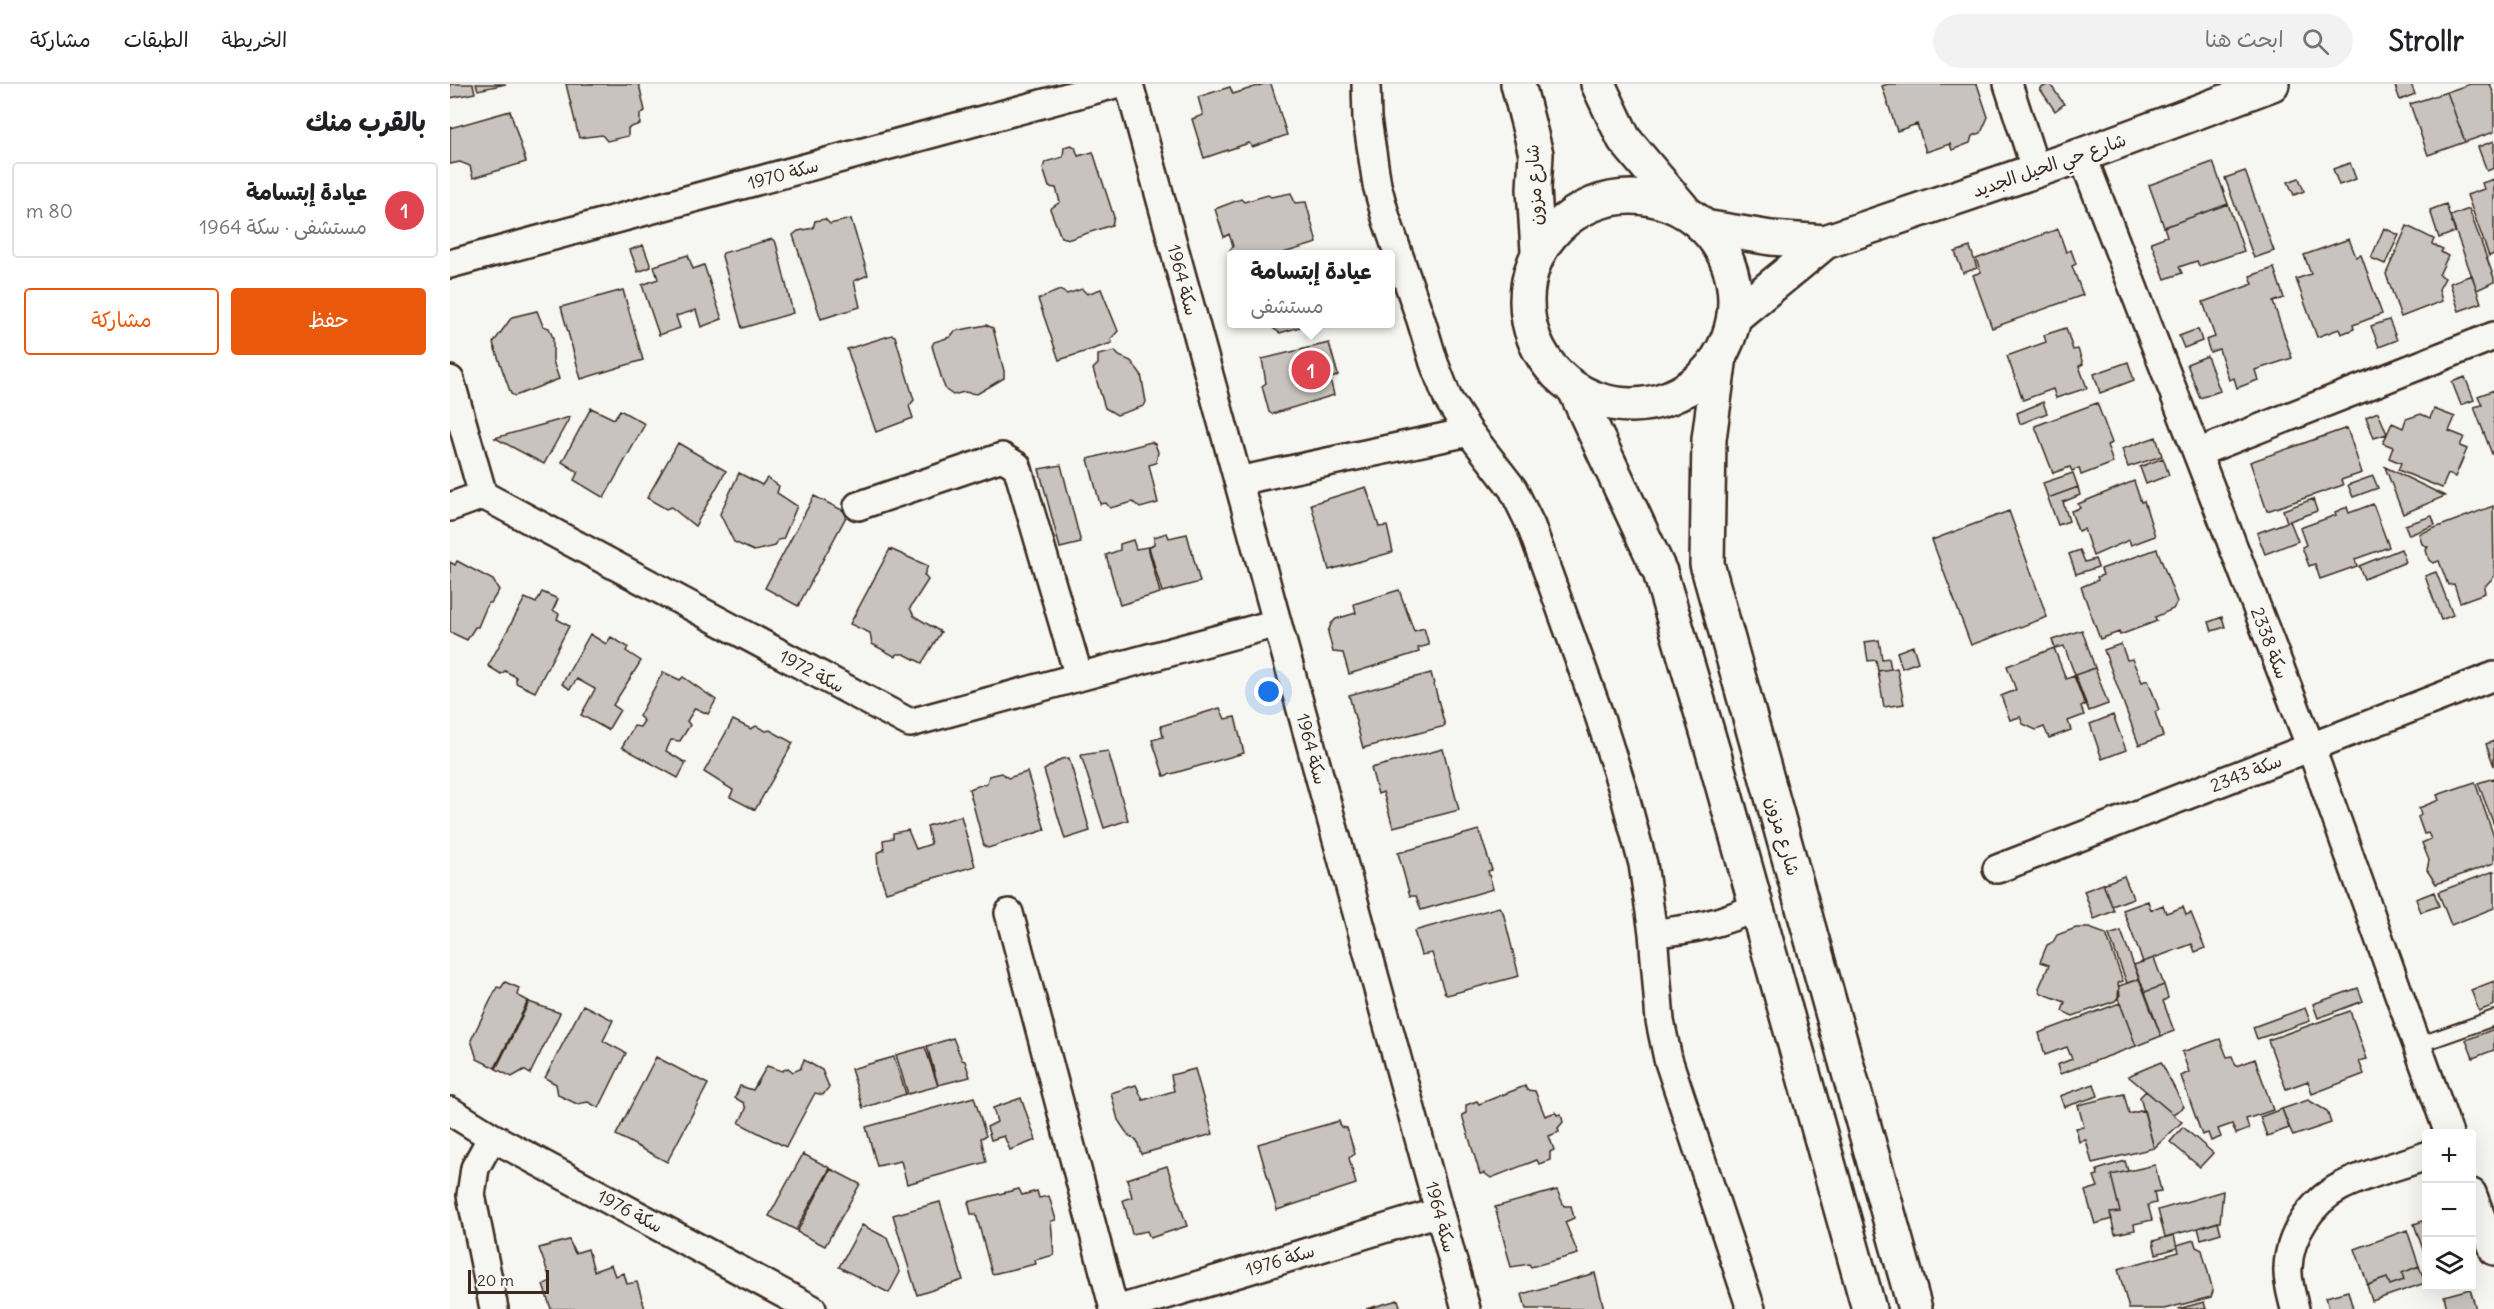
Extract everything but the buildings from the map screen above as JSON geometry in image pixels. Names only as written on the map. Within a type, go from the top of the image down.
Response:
[{"type":"main road","name":"شارع مزون","points":[[1518,84],[1536,154],[1534,189],[1538,251]]},
{"type":"main road","points":[[1599,84],[1624,138],[1694,219],[1723,253],[1734,284],[1734,317],[1720,356],[1698,381],[1669,398],[1637,405],[1604,402],[1574,388],[1551,368],[1534,341],[1527,301],[1528,280],[1538,251],[1559,224],[1587,206],[1619,197],[1652,198],[1694,219]]},
{"type":"main road","name":"شارع حي الحيل الجديد","points":[[1734,317],[1825,242],[2082,155],[2272,84]]},
{"type":"main road","name":"شارع حي الحيل الجديد","points":[[1694,219],[1771,238],[1825,242]]},
{"type":"main road","name":"شارع مزون","points":[[1720,356],[1709,440],[1707,564],[1915,1309]]},
{"type":"main road","points":[[1574,388],[1660,572],[1757,907],[1869,1309]]},
{"type":"street","name":"سكة 1970","points":[[450,264],[1115,84]]},
{"type":"street","name":"سكة 1964","points":[[1129,84],[1466,1309]]},
{"type":"street","points":[[1366,84],[1371,152],[1386,218],[1434,363],[1449,399],[1469,432],[1513,489],[1531,526],[1593,698],[1624,793],[1643,864],[1653,933],[1660,1021],[1668,1059],[1751,1309]]},
{"type":"street","points":[[2008,84],[2036,171]]},
{"type":"street","name":"سكة 2338","points":[[2082,155],[2311,748],[2447,1129]]},
{"type":"street","points":[[2197,453],[2494,336]]},
{"type":"street","points":[[450,380],[483,495],[450,507]]},
{"type":"street","points":[[1238,482],[1469,432]]},
{"type":"street","points":[[858,506],[1002,457],[1017,466],[1079,676]]},
{"type":"street","name":"سكة 1972","points":[[483,495],[910,723],[1277,623]]},
{"type":"street","name":"سكة 2343","points":[[1997,869],[2494,676]]},
{"type":"street","points":[[1653,933],[1689,930],[1712,925],[1757,907]]},
{"type":"street","points":[[1010,913],[1114,1309]]},
{"type":"street","name":"سكة 1976","points":[[450,1111],[492,1137],[812,1309]]},
{"type":"street","points":[[492,1137],[475,1168],[471,1195],[494,1309]]},
{"type":"street","points":[[2295,1309],[2288,1269],[2292,1244],[2300,1225],[2339,1187],[2422,1158]]},
{"type":"street","points":[[2476,1204],[2494,1251]]},
{"type":"street","name":"سكة 1976","points":[[1120,1309],[1178,1301],[1439,1212]]},
{"type":"lane","points":[[2418,1045],[2494,1018]]},
{"type":"place","name":"عيادة إبتسامة","points":[[1311,370]]}]
